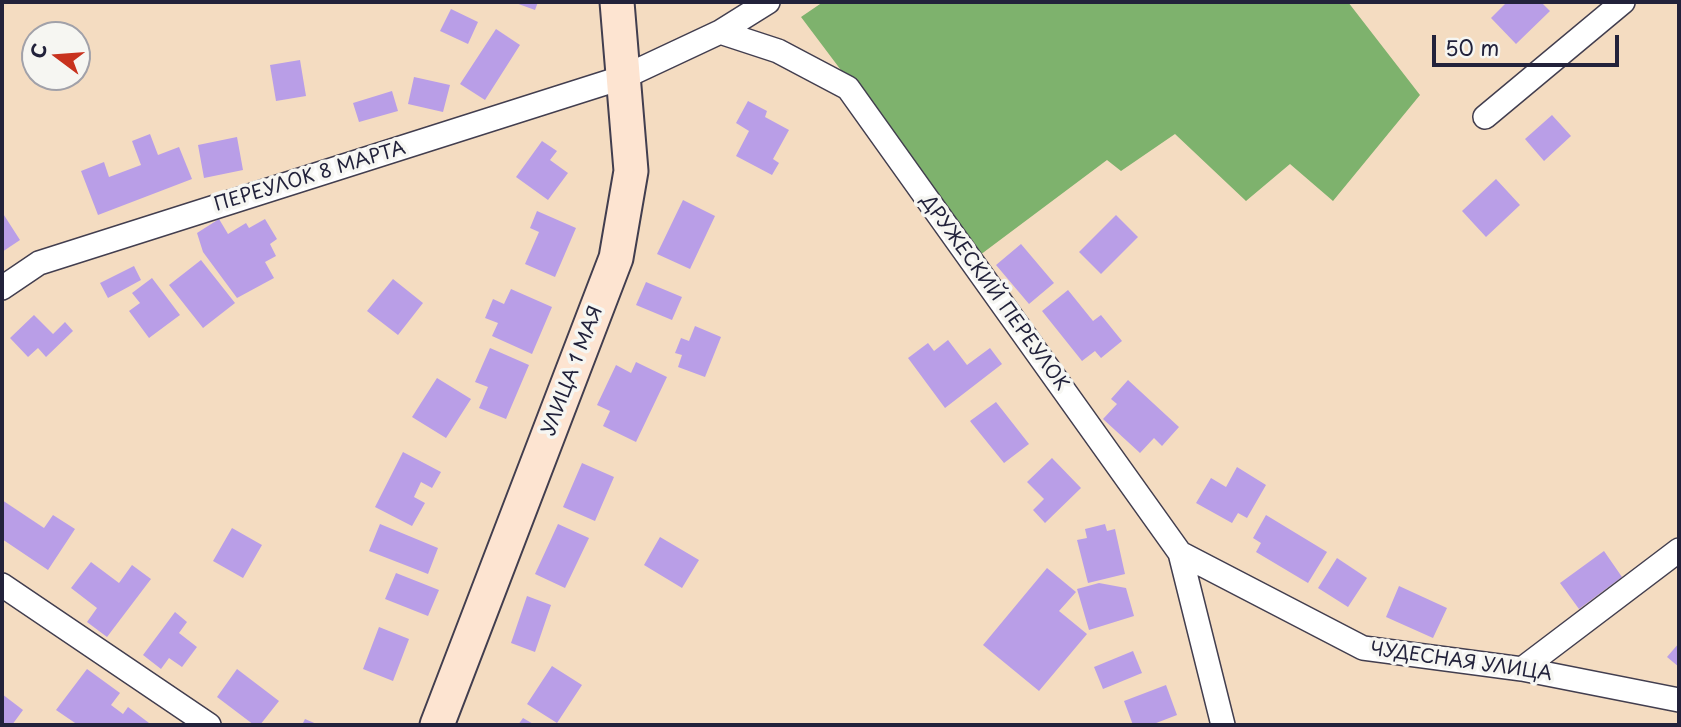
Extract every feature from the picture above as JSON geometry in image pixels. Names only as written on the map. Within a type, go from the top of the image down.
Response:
[{"type":"street","name":"УЛИЦА 1 МАЯ","points":[[437,725],[616,258],[631,171],[617,2]]},
{"type":"street","points":[[624,77],[720,32],[768,2]]},
{"type":"street","points":[[1485,117],[1623,2]]},
{"type":"street","name":"ДРУЖЕСКИЙ ПЕРЕУЛОК","points":[[720,32],[778,51],[848,88],[1180,553],[1223,725]]},
{"type":"street","name":"ПЕРЕУЛОК 8 МАРТА","points":[[2,288],[39,263],[624,77]]},
{"type":"street","points":[[1522,669],[1679,550]]},
{"type":"street","name":"ЧУДЕСНАЯ УЛИЦА","points":[[1180,553],[1363,648],[1522,669],[1679,699]]},
{"type":"street","points":[[2,585],[209,725]]},
{"type":"green space","points":[[823,2],[1348,2],[1420,95],[1333,201],[1290,164],[1246,201],[1175,134],[1121,171],[1107,160],[980,255],[801,17]]},
{"type":"building","points":[[513,2],[538,2],[535,10]]},
{"type":"building","points":[[1507,2],[1541,2],[1550,11],[1516,44],[1491,18]]},
{"type":"building","points":[[451,9],[478,22],[468,44],[440,31]]},
{"type":"building","points":[[496,29],[520,45],[485,100],[460,84]]},
{"type":"building","points":[[300,60],[306,96],[276,101],[270,65]]},
{"type":"building","points":[[414,77],[450,85],[443,112],[408,104]]},
{"type":"building","points":[[392,91],[398,111],[359,122],[353,103]]},
{"type":"building","points":[[748,101],[767,111],[765,117],[789,130],[773,159],[779,163],[772,175],[736,156],[749,131],[736,123]]},
{"type":"building","points":[[1552,115],[1571,136],[1544,161],[1525,139]]},
{"type":"building","points":[[150,134],[158,155],[179,147],[192,179],[98,215],[81,171],[104,162],[109,177],[141,165],[132,141]]},
{"type":"building","points":[[237,137],[243,170],[204,178],[198,145]]},
{"type":"building","points":[[542,141],[557,151],[550,160],[568,173],[548,200],[516,177]]},
{"type":"building","points":[[1496,179],[1520,205],[1486,237],[1462,211]]},
{"type":"building","points":[[683,200],[715,216],[690,269],[657,254]]},
{"type":"building","points":[[537,211],[576,228],[555,277],[525,264],[539,232],[530,228]]},
{"type":"building","points":[[2,212],[20,240],[2,252]]},
{"type":"building","points":[[1116,215],[1138,237],[1101,274],[1079,252]]},
{"type":"building","points":[[219,219],[228,234],[246,223],[249,228],[265,219],[277,239],[270,244],[276,256],[265,262],[274,278],[237,298],[203,252],[197,233]]},
{"type":"building","points":[[1021,244],[1054,283],[1029,304],[996,265]]},
{"type":"building","points":[[201,260],[235,303],[203,328],[169,285]]},
{"type":"building","points":[[134,266],[141,280],[108,298],[100,283]]},
{"type":"building","points":[[152,278],[180,315],[149,338],[129,311],[140,303],[132,293]]},
{"type":"building","points":[[393,279],[423,303],[398,335],[367,311]]},
{"type":"building","points":[[646,282],[682,297],[672,320],[636,305]]},
{"type":"building","points":[[511,289],[552,307],[532,354],[492,336],[498,323],[485,318],[493,299],[504,304]]},
{"type":"building","points":[[1068,290],[1093,321],[1101,315],[1122,341],[1101,358],[1095,351],[1082,361],[1042,311]]},
{"type":"building","points":[[34,315],[53,334],[65,322],[73,331],[46,357],[38,348],[28,357],[10,338]]},
{"type":"building","points":[[695,326],[721,337],[705,377],[678,367],[682,355],[675,353],[681,338],[689,341]]},
{"type":"building","points":[[948,340],[967,365],[990,348],[1002,364],[945,408],[908,358],[928,343],[934,351]]},
{"type":"building","points":[[490,348],[529,365],[506,419],[479,408],[488,387],[475,382]]},
{"type":"building","points":[[636,362],[667,377],[636,442],[603,426],[610,411],[597,405],[616,365],[631,373]]},
{"type":"building","points":[[437,378],[471,399],[446,438],[412,417]]},
{"type":"building","points":[[1128,380],[1179,427],[1162,446],[1154,438],[1140,453],[1103,419],[1117,404],[1111,399]]},
{"type":"building","points":[[996,402],[1029,444],[1004,463],[970,421]]},
{"type":"building","points":[[403,452],[441,472],[432,488],[421,482],[414,497],[425,503],[412,526],[375,507]]},
{"type":"building","points":[[1052,458],[1081,488],[1045,523],[1033,510],[1044,499],[1027,482]]},
{"type":"building","points":[[582,463],[614,477],[595,521],[563,507]]},
{"type":"building","points":[[1237,467],[1266,485],[1247,518],[1238,513],[1232,523],[1196,503],[1211,478],[1226,487]]},
{"type":"building","points":[[2,500],[44,528],[53,515],[75,529],[48,570],[2,539]]},
{"type":"building","points":[[1266,515],[1327,552],[1308,583],[1256,552],[1261,543],[1253,538]]},
{"type":"building","points":[[380,524],[438,548],[428,574],[369,551]]},
{"type":"building","points":[[558,524],[589,538],[565,588],[535,574]]},
{"type":"building","points":[[1105,524],[1107,531],[1115,529],[1125,574],[1088,583],[1077,540],[1087,538],[1085,529]]},
{"type":"building","points":[[232,528],[262,545],[243,578],[213,561]]},
{"type":"building","points":[[660,537],[699,560],[682,588],[644,565]]},
{"type":"building","points":[[1604,551],[1622,577],[1579,609],[1560,583]]},
{"type":"building","points":[[1337,558],[1367,578],[1348,607],[1318,588]]},
{"type":"building","points":[[91,562],[119,583],[132,565],[151,579],[107,637],[87,622],[97,608],[71,588]]},
{"type":"building","points":[[1047,568],[1076,592],[1059,611],[1087,634],[1039,691],[983,645]]},
{"type":"building","points":[[396,573],[439,590],[428,616],[385,599]]},
{"type":"building","points":[[1099,583],[1126,588],[1134,616],[1089,630],[1077,589]]},
{"type":"building","points":[[1399,586],[1447,608],[1433,638],[1386,617]]},
{"type":"building","points":[[527,596],[551,605],[535,652],[511,643]]},
{"type":"building","points":[[175,612],[187,622],[179,633],[197,647],[182,667],[169,658],[161,669],[143,655]]},
{"type":"building","points":[[379,627],[409,639],[393,681],[363,669]]},
{"type":"building","points":[[1679,643],[1679,667],[1667,657]]},
{"type":"building","points":[[1133,651],[1142,673],[1103,689],[1094,667]]},
{"type":"building","points":[[552,666],[582,685],[557,723],[527,704]]},
{"type":"building","points":[[87,669],[120,693],[111,705],[123,714],[128,707],[149,723],[148,725],[78,725],[56,710]]},
{"type":"building","points":[[237,669],[279,701],[260,725],[254,725],[217,697]]},
{"type":"building","points":[[1166,685],[1177,715],[1151,725],[1133,725],[1124,701]]},
{"type":"building","points":[[2,694],[23,710],[12,725],[2,725]]},
{"type":"building","points":[[523,718],[535,725],[518,725]]},
{"type":"building","points":[[305,719],[319,725],[302,725]]}]
